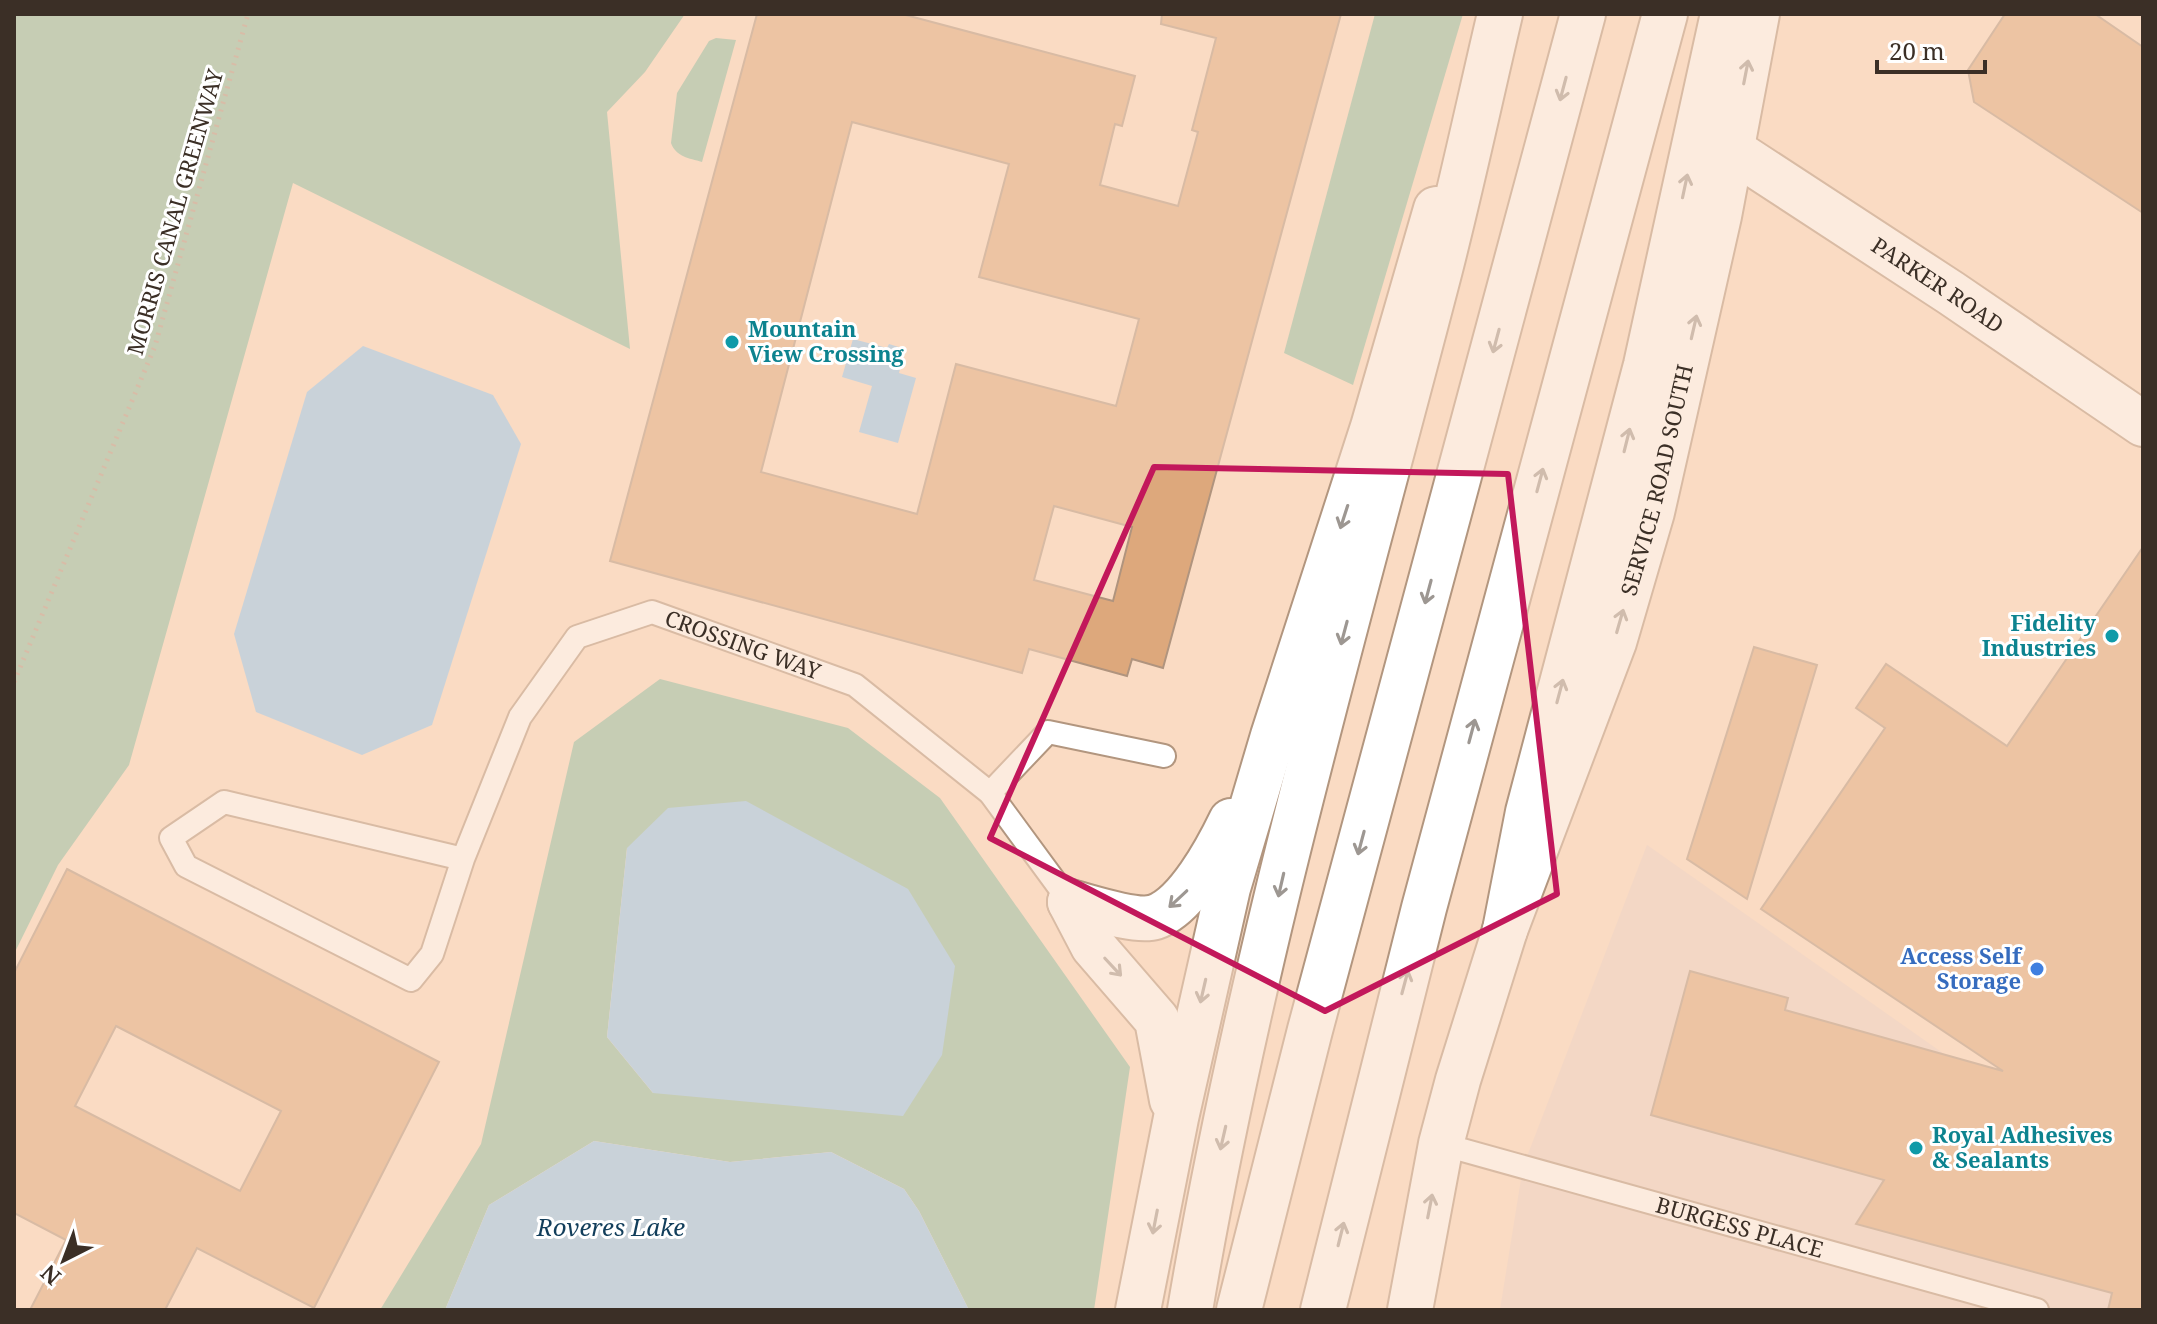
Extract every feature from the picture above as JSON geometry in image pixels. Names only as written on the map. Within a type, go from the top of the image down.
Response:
[{"type":"main road","points":[[1138,1310],[1176,1118],[1228,888],[1273,736],[1373,427],[1418,267],[1498,14]]},
{"type":"main road","points":[[1190,1310],[1207,1209],[1308,770],[1439,276],[1498,14]]},
{"type":"main road","points":[[1239,1310],[1310,1030],[1583,14]]},
{"type":"main road","points":[[1323,1310],[1421,922],[1665,14]]},
{"type":"main road","points":[[1410,1310],[1441,1144],[1505,930],[1528,812],[1646,365],[1723,14]]},
{"type":"main road","name":"SERVICE ROAD SOUTH","points":[[1505,930],[1614,642],[1652,512],[1719,216],[1757,14]]},
{"type":"main road","name":"PARKER ROAD","points":[[1732,150],[1951,293],[2143,424]]},
{"type":"main road","points":[[1070,902],[1128,916],[1154,917],[1180,900],[1218,847],[1273,736]]},
{"type":"main road","points":[[1070,902],[1093,946],[1123,977],[1157,1020],[1176,1118]]},
{"type":"lane","name":"CROSSING WAY","points":[[463,859],[224,802],[171,838],[186,866],[411,980],[432,954],[463,859],[520,717],[577,637],[652,612],[855,685],[990,793],[1070,902]]},
{"type":"lane","points":[[990,793],[1048,732],[1164,756]]},
{"type":"lane","name":"BURGESS PLACE","points":[[1441,1144],[2037,1310]]},
{"type":"path","name":"MORRIS CANAL GREENWAY","points":[[14,682],[155,346],[248,14]]},
{"type":"highlighted area","points":[[1154,467],[1508,474],[1557,894],[1325,1011],[990,838]]},
{"type":"shaded area","points":[[1647,845],[2143,1194],[2143,1310],[1500,1310],[1523,1167]]},
{"type":"green space","points":[[14,14],[685,14],[645,72],[607,112],[630,349],[293,183],[129,765],[58,865],[14,954]]},
{"type":"green space","points":[[1375,14],[1463,14],[1353,385],[1284,353]]},
{"type":"green space","points":[[716,38],[736,40],[702,162],[680,154],[671,143],[677,93],[709,41]]},
{"type":"green space","points":[[660,679],[848,728],[940,798],[1130,1067],[1094,1310],[969,1310],[919,1211],[904,1189],[831,1152],[730,1162],[594,1141],[489,1205],[445,1310],[380,1310],[481,1144],[574,742]],"holes":[[[627,848],[653,1093],[607,1037]]]},
{"type":"water","points":[[853,339],[887,348],[889,344],[905,349],[899,373],[916,378],[898,443],[859,432],[872,386],[842,377]]},
{"type":"water","points":[[363,346],[493,395],[521,444],[432,725],[362,755],[256,712],[234,634],[307,392]]},
{"type":"water","points":[[746,801],[908,889],[955,966],[942,1055],[903,1116],[653,1093],[607,1037],[627,848],[668,808]]},
{"type":"water","name":"Roveres Lake","points":[[594,1141],[730,1162],[831,1152],[904,1189],[919,1211],[969,1310],[445,1310],[489,1205]]},
{"type":"building","name":"Mountain View Crossing","points":[[757,14],[902,14],[1135,76],[1122,126],[1115,124],[1100,185],[1178,206],[1198,132],[1192,130],[1216,38],[1161,24],[1162,14],[1341,14],[1163,668],[1132,659],[1127,676],[1029,649],[1022,673],[610,561]],"holes":[[[852,122],[1009,164],[979,277],[1139,319],[1116,406],[956,364],[917,514],[761,472]],[[1054,506],[1132,527],[1113,601],[1034,580]]]},
{"type":"building","points":[[2005,14],[2095,14],[2143,47],[2143,213],[1974,102],[1968,70]]},
{"type":"building","points":[[2143,547],[2143,1310],[2108,1310],[2112,1293],[1856,1224],[1884,1180],[1651,1115],[1690,971],[1788,998],[1785,1010],[2003,1071],[1761,909],[1885,728],[1856,708],[1886,664],[2007,746]]},
{"type":"building","points":[[1754,647],[1817,665],[1747,899],[1687,859]]},
{"type":"building","points":[[67,869],[439,1062],[314,1308],[197,1248],[165,1310],[30,1310],[66,1240],[14,1213],[14,973]],"holes":[[[116,1026],[281,1111],[240,1191],[75,1106]]]},
{"type":"place","name":"Mountain View Crossing","points":[[732,342]]},
{"type":"place","name":"Fidelity Industries","points":[[2112,636]]},
{"type":"place","name":"Access Self Storage","points":[[2037,969]]},
{"type":"place","name":"Royal Adhesives & Sealants","points":[[1916,1148]]}]
